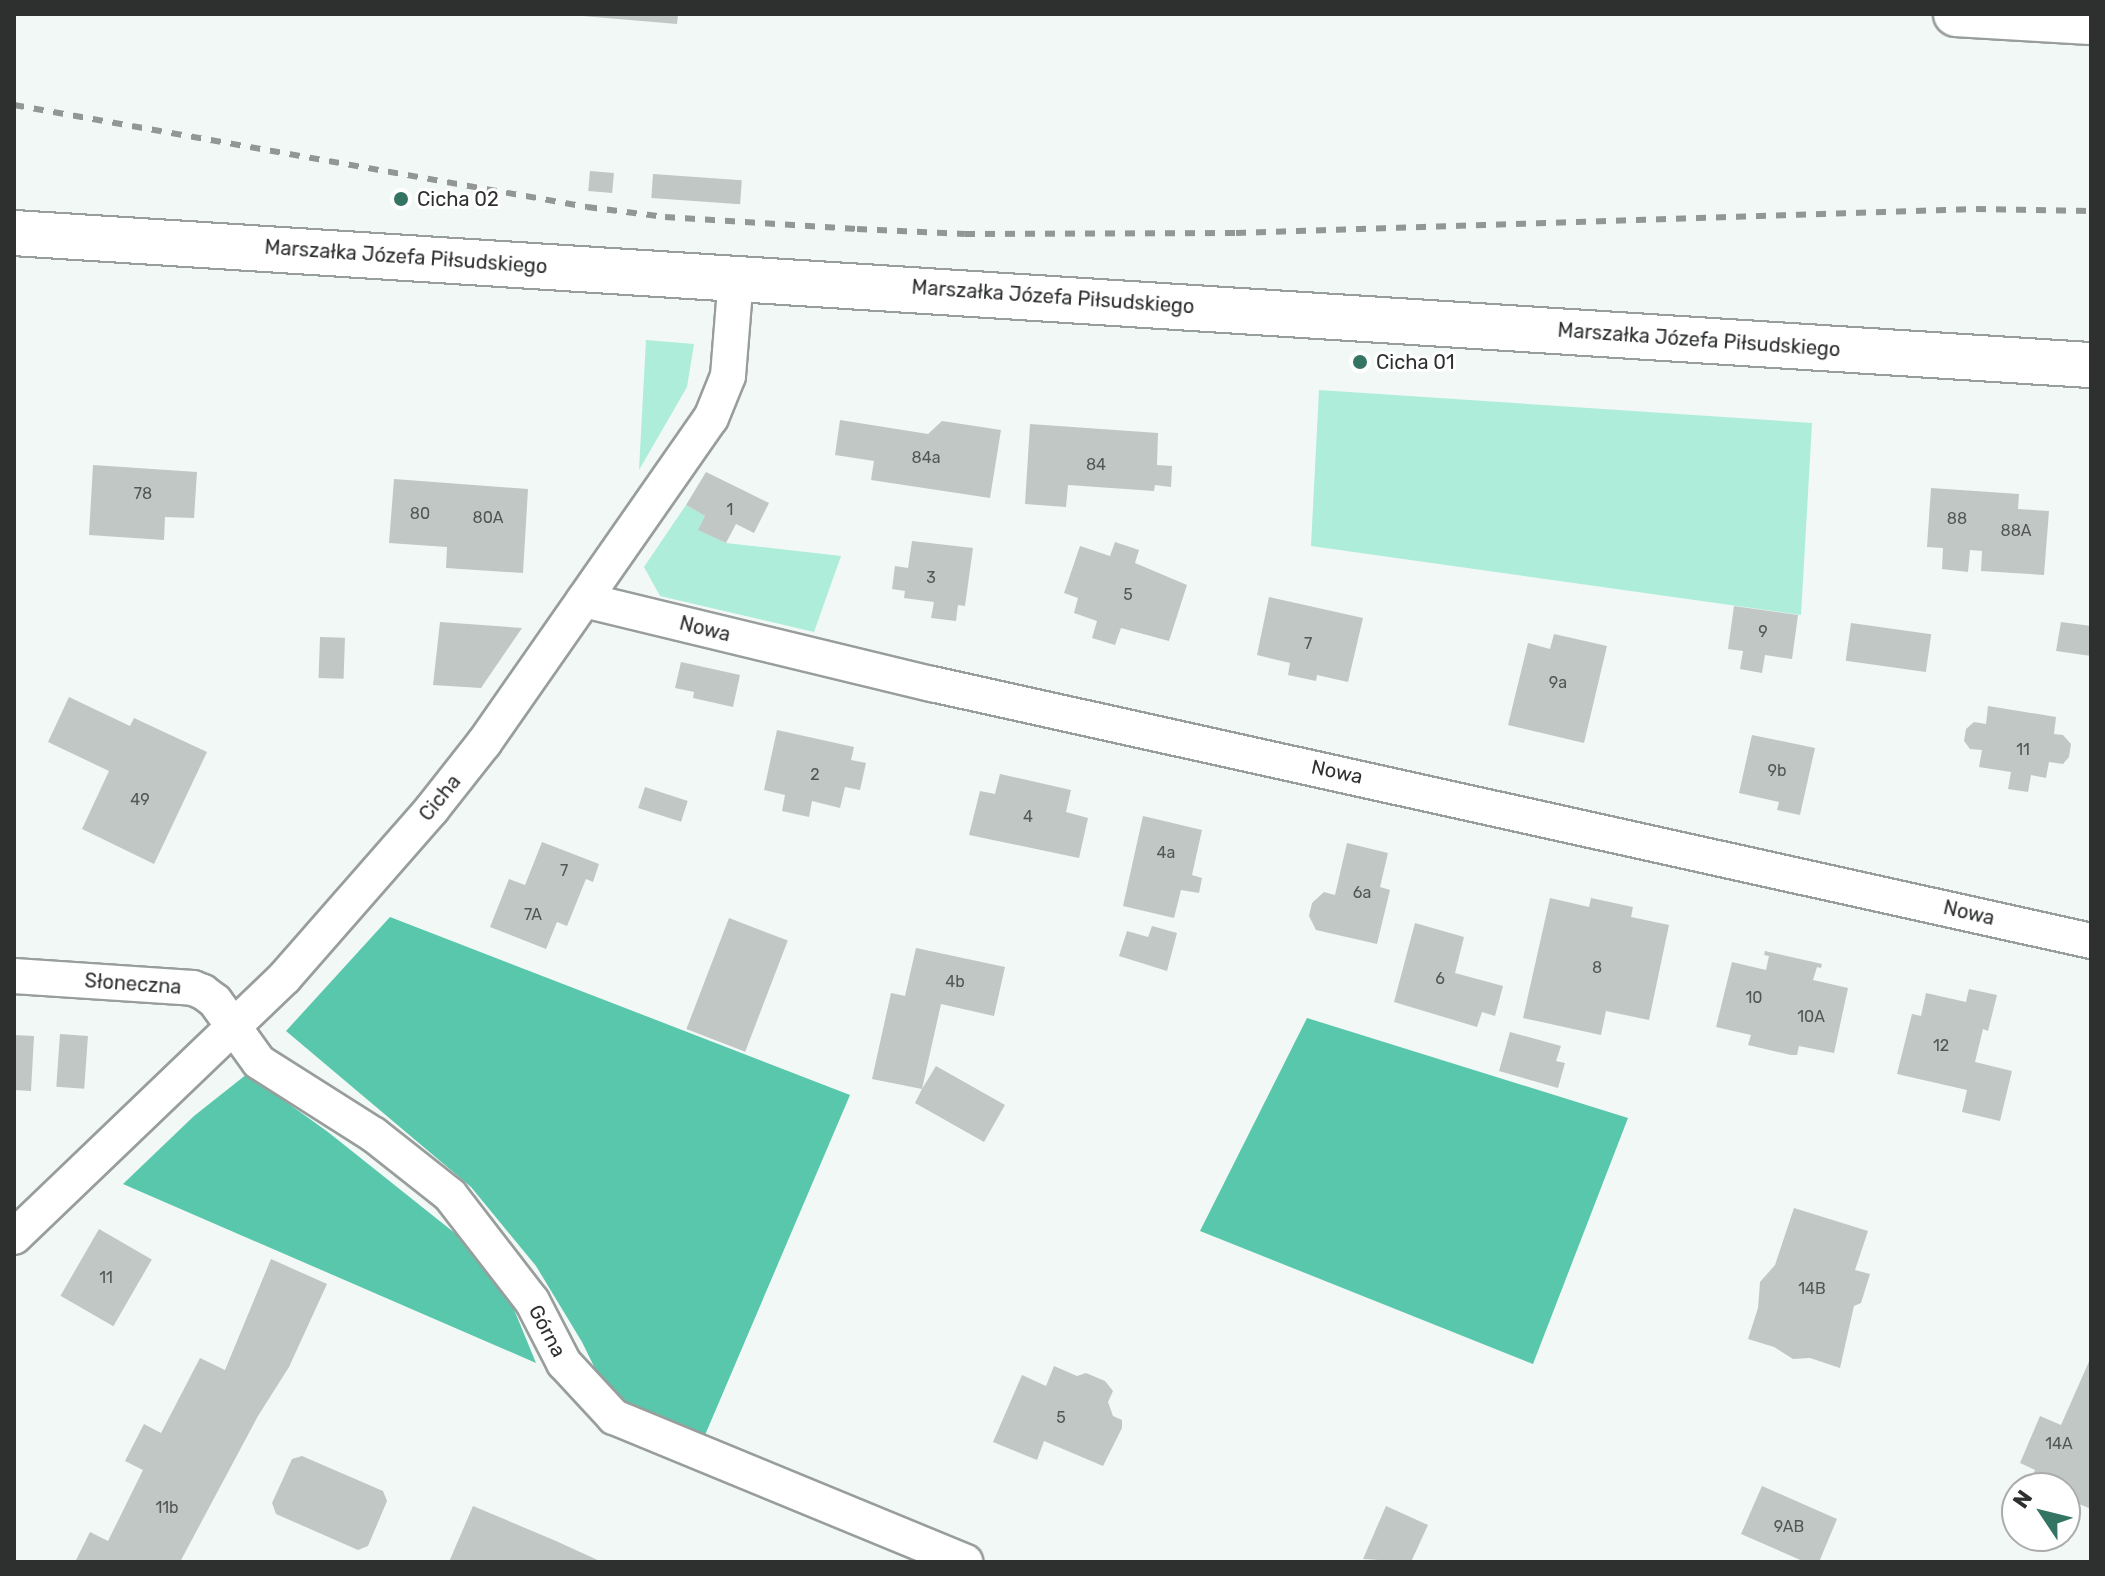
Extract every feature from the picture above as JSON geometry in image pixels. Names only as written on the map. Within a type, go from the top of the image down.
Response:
[{"type":"main road","points":[[1956,14],[2091,22]]},
{"type":"main road","name":"Marszałka Józefa Piłsudskiego","points":[[14,233],[736,276],[2091,365]]},
{"type":"street","name":"Cicha","points":[[14,1237],[285,977],[432,809],[493,730],[711,418],[728,376],[736,276]]},
{"type":"street","name":"Nowa","points":[[584,600],[932,684],[2091,941]]},
{"type":"street","name":"Słoneczna","points":[[14,976],[193,988],[215,1001],[234,1028]]},
{"type":"street","name":"Górna","points":[[234,1028],[259,1062],[374,1135],[450,1195],[532,1301],[564,1363],[614,1417],[965,1562]]},
{"type":"green space","points":[[646,340],[694,344],[687,387],[639,470]]},
{"type":"green space","points":[[1319,390],[1812,423],[1801,615],[1311,546]]},
{"type":"green space","points":[[686,505],[705,516],[699,530],[726,543],[841,556],[814,632],[660,596],[644,567]]},
{"type":"green space","points":[[390,917],[850,1095],[705,1435],[607,1393],[582,1342],[536,1266],[471,1187],[286,1031]]},
{"type":"green space","points":[[1307,1018],[1628,1118],[1533,1364],[1200,1231]]},
{"type":"green space","points":[[247,1074],[328,1132],[466,1242],[513,1307],[536,1363],[123,1184],[194,1116]]},
{"type":"building","points":[[559,14],[678,14],[677,24]]},
{"type":"building","points":[[590,171],[614,173],[612,193],[588,191]]},
{"type":"building","points":[[653,174],[742,180],[740,204],[651,198]]},
{"type":"building","points":[[840,420],[928,434],[942,421],[1001,430],[990,498],[871,480],[874,461],[835,455]]},
{"type":"building","points":[[1030,424],[1158,433],[1157,465],[1172,466],[1171,487],[1155,485],[1154,491],[1068,485],[1066,507],[1025,504]]},
{"type":"building","points":[[93,465],[197,472],[194,518],[165,517],[164,540],[89,535]]},
{"type":"building","points":[[706,472],[769,503],[754,533],[736,524],[726,543],[698,530],[705,516],[686,505]]},
{"type":"building","points":[[394,479],[528,489],[523,573],[446,568],[447,547],[389,543]]},
{"type":"building","points":[[1931,488],[2019,494],[2018,509],[2049,511],[2044,575],[1981,571],[1982,551],[1970,550],[1968,572],[1942,569],[1943,548],[1927,547]]},
{"type":"building","points":[[912,541],[973,548],[965,606],[958,605],[956,621],[931,618],[934,602],[904,598],[905,591],[892,589],[895,566],[908,568]]},
{"type":"building","points":[[1115,542],[1139,550],[1135,563],[1187,585],[1169,641],[1121,628],[1115,645],[1092,638],[1097,621],[1074,613],[1078,598],[1064,593],[1080,546],[1110,556]]},
{"type":"building","points":[[1269,597],[1363,618],[1348,682],[1317,675],[1316,681],[1288,675],[1290,663],[1257,655]]},
{"type":"building","points":[[1734,606],[1798,615],[1792,659],[1765,655],[1762,673],[1740,669],[1743,651],[1728,649]]},
{"type":"building","points":[[440,622],[522,628],[481,688],[433,685]]},
{"type":"building","points":[[2061,622],[2091,626],[2091,656],[2056,651]]},
{"type":"building","points":[[1851,623],[1931,634],[1926,672],[1846,661]]},
{"type":"building","points":[[1554,634],[1607,646],[1584,743],[1508,725],[1528,643],[1550,649]]},
{"type":"building","points":[[320,637],[345,638],[344,679],[319,678]]},
{"type":"building","points":[[681,662],[740,675],[733,707],[693,698],[694,692],[675,688]]},
{"type":"building","points":[[69,697],[130,726],[134,718],[207,752],[154,864],[82,829],[109,771],[48,742]]},
{"type":"building","points":[[1988,706],[2056,717],[2054,734],[2063,735],[2071,744],[2069,757],[2063,764],[2049,762],[2046,778],[2031,775],[2028,792],[2008,789],[2011,772],[1979,767],[1982,750],[1970,749],[1964,741],[1966,729],[1974,722],[1986,724]]},
{"type":"building","points":[[777,730],[854,747],[851,760],[866,763],[860,790],[845,787],[840,808],[812,801],[809,817],[782,811],[785,795],[764,790]]},
{"type":"building","points":[[1752,735],[1815,748],[1800,815],[1777,810],[1779,802],[1739,793]]},
{"type":"building","points":[[1000,774],[1071,790],[1066,812],[1088,818],[1079,858],[969,835],[980,791],[995,794]]},
{"type":"building","points":[[645,787],[688,801],[681,822],[638,808]]},
{"type":"building","points":[[1143,816],[1202,830],[1192,875],[1202,878],[1199,893],[1181,890],[1174,918],[1123,906]]},
{"type":"building","points":[[542,842],[599,864],[593,882],[586,879],[567,926],[557,922],[546,949],[490,927],[509,879],[525,885]]},
{"type":"building","points":[[1347,843],[1388,853],[1380,887],[1390,890],[1377,944],[1316,930],[1309,916],[1312,903],[1324,892],[1335,895]]},
{"type":"building","points":[[1550,898],[1589,907],[1591,898],[1633,907],[1631,917],[1669,925],[1649,1020],[1606,1011],[1601,1035],[1523,1018]]},
{"type":"building","points":[[729,918],[788,941],[745,1052],[686,1029]]},
{"type":"building","points":[[1415,923],[1464,937],[1455,973],[1503,986],[1495,1016],[1482,1012],[1477,1027],[1394,1002]]},
{"type":"building","points":[[1152,926],[1177,933],[1167,971],[1119,956],[1127,931],[1148,937]]},
{"type":"building","points":[[916,948],[1005,967],[994,1016],[941,1004],[922,1089],[872,1079],[891,993],[905,996]]},
{"type":"building","points":[[1765,951],[1822,964],[1821,968],[1817,967],[1813,980],[1848,988],[1834,1053],[1799,1046],[1797,1055],[1791,1055],[1748,1045],[1751,1035],[1716,1027],[1732,962],[1766,970],[1769,956],[1764,955]]},
{"type":"building","points":[[1969,989],[1997,995],[1988,1031],[1983,1029],[1975,1062],[2012,1071],[2000,1121],[1962,1112],[1967,1090],[1897,1074],[1912,1014],[1921,1016],[1926,993],[1966,1002]]},
{"type":"building","points":[[1510,1032],[1561,1046],[1556,1061],[1565,1063],[1558,1088],[1499,1071]]},
{"type":"building","points":[[60,1034],[88,1036],[84,1089],[56,1087]]},
{"type":"building","points":[[14,1035],[34,1036],[31,1091],[14,1090]]},
{"type":"building","points":[[936,1066],[1005,1105],[984,1142],[915,1103]]},
{"type":"building","points":[[1794,1208],[1868,1231],[1855,1270],[1870,1274],[1861,1303],[1854,1306],[1840,1368],[1810,1358],[1793,1359],[1774,1347],[1748,1339],[1758,1308],[1760,1282],[1775,1265]]},
{"type":"building","points":[[99,1229],[152,1260],[113,1326],[60,1296]]},
{"type":"building","points":[[271,1259],[327,1284],[289,1367],[258,1416],[180,1562],[75,1562],[90,1532],[108,1541],[143,1470],[125,1461],[144,1424],[161,1433],[200,1358],[225,1370]]},
{"type":"building","points":[[2091,1357],[2091,1509],[2081,1505],[2081,1472],[2034,1472],[2020,1463],[2040,1416],[2061,1425]]},
{"type":"building","points":[[1054,1366],[1077,1376],[1086,1373],[1105,1381],[1113,1391],[1108,1402],[1113,1416],[1122,1420],[1122,1428],[1103,1466],[1044,1441],[1037,1460],[993,1442],[1022,1375],[1046,1386]]},
{"type":"building","points":[[302,1456],[383,1491],[387,1501],[368,1546],[358,1550],[276,1514],[272,1503],[292,1459]]},
{"type":"building","points":[[1762,1486],[1837,1519],[1819,1562],[1805,1562],[1741,1534]]},
{"type":"building","points":[[473,1506],[556,1541],[602,1562],[449,1562]]},
{"type":"building","points":[[1386,1506],[1428,1525],[1411,1562],[1363,1559]]},
{"type":"railway","points":[[14,105],[587,207],[665,217],[857,229],[965,234],[1236,233],[1976,209],[2091,211]]},
{"type":"place","name":"Cicha 02","points":[[401,199]]},
{"type":"place","name":"Cicha 01","points":[[1360,362]]}]
